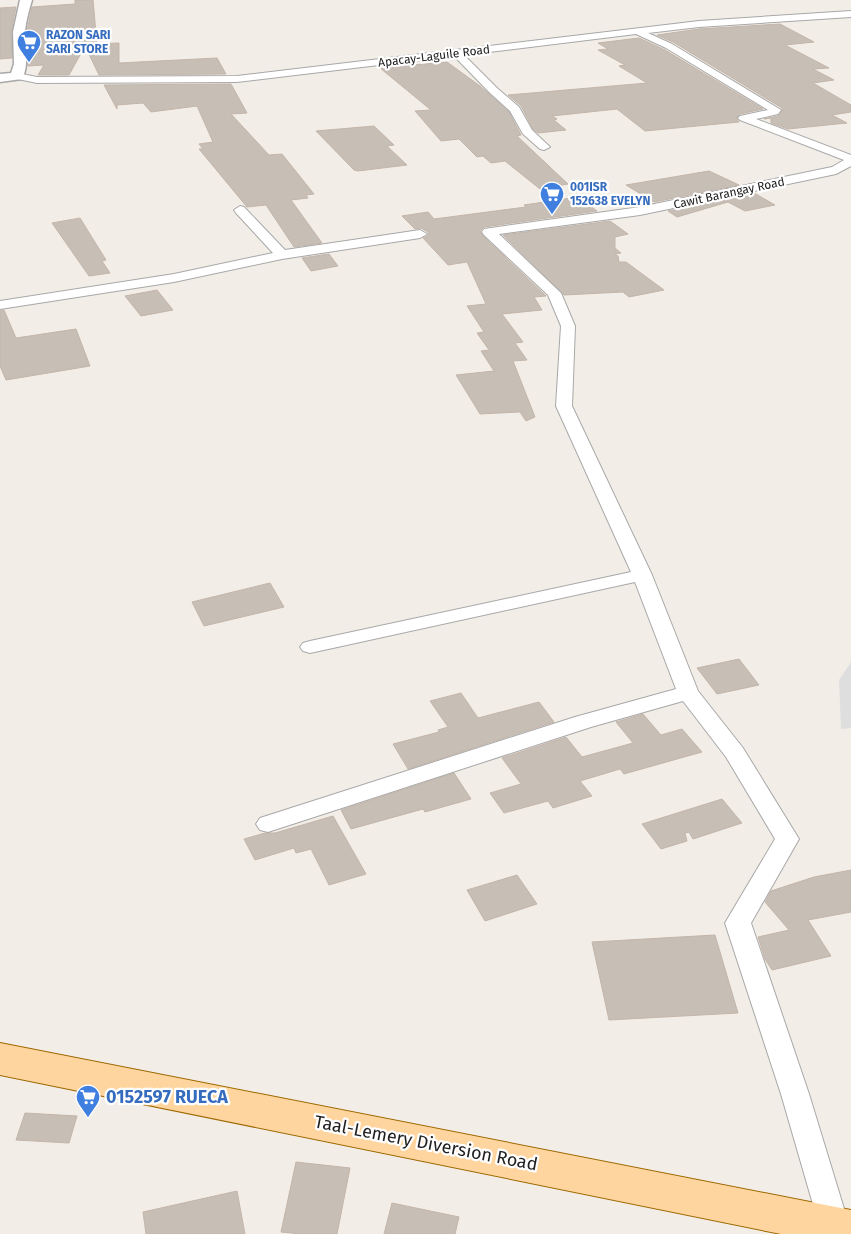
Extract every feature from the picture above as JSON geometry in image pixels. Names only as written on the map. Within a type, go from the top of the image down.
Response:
[{"type":"main road","name":"Taal-Lemery Diversion Road","points":[[0,1059],[840,1229]]},
{"type":"street","points":[[0,78],[17,76],[20,64],[19,32],[26,0]]},
{"type":"street","name":"Apacay-Laguile Road","points":[[17,76],[37,80],[237,79],[699,24],[851,14]]},
{"type":"street","name":"Cawit Barangay Road","points":[[636,31],[669,46],[776,110],[744,118],[851,160]]},
{"type":"street","points":[[458,54],[515,109],[527,132],[544,147]]},
{"type":"street","name":"Cawit Barangay Road","points":[[642,575],[564,406],[568,326],[554,293],[489,232],[640,211],[836,170],[851,160]]},
{"type":"street","points":[[240,210],[282,255]]},
{"type":"street","points":[[0,305],[174,278],[282,255],[420,234]]},
{"type":"street","points":[[310,647],[642,575],[688,694],[735,753],[787,839],[738,923],[840,1229]]},
{"type":"street","points":[[268,824],[584,722],[688,694]]},
{"type":"shaded area","points":[[851,662],[851,728],[841,729],[839,680]]},
{"type":"building","points":[[75,0],[93,0],[97,44],[119,43],[119,63],[217,58],[226,74],[99,75],[85,46],[69,75],[38,75],[44,65],[28,66],[27,31],[32,7],[75,4]]},
{"type":"building","points":[[16,7],[11,32],[12,58],[0,59],[0,8]]},
{"type":"building","points":[[780,24],[814,42],[785,45],[829,68],[813,69],[834,80],[813,83],[851,105],[851,112],[832,115],[847,123],[788,129],[771,123],[771,118],[764,119],[778,116],[782,108],[673,42],[657,35],[699,29]]},
{"type":"building","points":[[639,38],[665,50],[763,109],[740,114],[736,118],[739,122],[645,131],[617,109],[552,116],[566,130],[538,133],[533,129],[521,106],[508,95],[647,83],[619,66],[625,65],[598,50],[608,49],[598,43]]},
{"type":"building","points":[[447,62],[480,86],[509,112],[521,135],[517,136],[568,184],[540,189],[505,161],[491,163],[483,156],[477,157],[459,139],[441,141],[415,111],[431,110],[380,68]]},
{"type":"building","points":[[231,84],[247,113],[231,114],[269,155],[282,154],[314,194],[306,195],[308,198],[291,200],[322,243],[294,247],[266,205],[247,207],[199,149],[203,149],[199,144],[213,142],[197,106],[151,112],[143,103],[117,105],[117,109],[104,85]]},
{"type":"building","points":[[374,126],[394,145],[387,146],[407,165],[354,170],[316,131]]},
{"type":"building","points":[[709,171],[739,185],[654,202],[626,185]]},
{"type":"building","points":[[754,193],[775,205],[745,211],[728,202],[677,217],[668,211]]},
{"type":"building","points":[[578,197],[597,211],[484,227],[480,231],[546,296],[534,297],[542,310],[502,314],[523,342],[515,343],[527,360],[513,361],[535,417],[526,421],[520,412],[480,414],[456,375],[494,371],[481,351],[489,350],[477,333],[484,332],[467,306],[486,304],[467,262],[448,265],[423,238],[429,235],[428,232],[421,228],[415,229],[402,216],[428,212],[434,219],[526,207],[524,205]]},
{"type":"building","points":[[80,218],[106,260],[102,261],[110,273],[89,276],[52,223]]},
{"type":"building","points":[[610,221],[628,234],[615,237],[615,248],[621,253],[615,254],[618,256],[619,262],[626,262],[664,290],[629,297],[623,292],[564,295],[503,235]]},
{"type":"building","points":[[329,254],[338,266],[311,271],[302,258]]},
{"type":"building","points":[[157,290],[173,310],[141,316],[125,296]]},
{"type":"building","points":[[4,310],[16,338],[76,329],[90,366],[6,380],[0,366],[0,311]]},
{"type":"building","points":[[270,583],[284,607],[204,626],[192,602]]},
{"type":"building","points":[[739,659],[759,685],[717,694],[697,668]]},
{"type":"building","points":[[461,693],[478,718],[539,702],[554,722],[408,769],[393,744],[439,732],[438,730],[448,727],[430,701]]},
{"type":"building","points":[[643,714],[661,735],[682,729],[702,752],[624,774],[620,769],[580,781],[592,796],[553,808],[548,801],[504,813],[490,793],[521,784],[502,758],[566,737],[582,757],[633,743],[616,722]]},
{"type":"building","points":[[454,773],[471,799],[425,812],[423,809],[351,829],[341,810]]},
{"type":"building","points":[[722,799],[742,823],[693,839],[689,832],[685,833],[687,841],[661,849],[642,824]]},
{"type":"building","points":[[333,816],[366,874],[329,885],[311,849],[296,853],[294,848],[255,860],[244,839],[265,833],[275,833]]},
{"type":"building","points":[[851,870],[851,912],[808,920],[831,956],[772,970],[765,959],[758,937],[789,930],[765,902],[771,891],[814,877]]},
{"type":"building","points":[[517,875],[537,904],[485,921],[467,890]]},
{"type":"building","points":[[715,935],[738,1013],[609,1020],[592,942]]},
{"type":"building","points":[[25,1113],[77,1116],[69,1143],[16,1140]]},
{"type":"building","points":[[296,1162],[350,1168],[337,1234],[281,1232]]},
{"type":"building","points":[[237,1191],[245,1234],[146,1234],[143,1212]]},
{"type":"building","points":[[392,1203],[459,1217],[455,1234],[384,1234]]},
{"type":"place","name":"RAZON SARI SARI STORE","points":[[29,63]]},
{"type":"place","name":"001ISR 152638 EVELYN","points":[[552,215]]},
{"type":"place","name":"0152597 RUECA","points":[[88,1118]]}]
